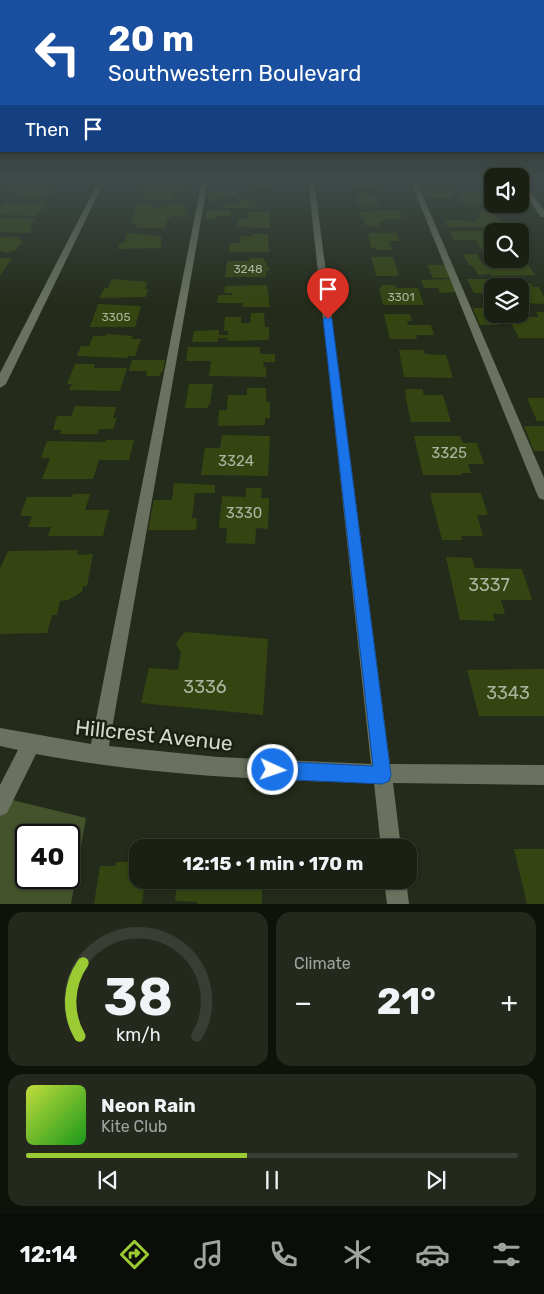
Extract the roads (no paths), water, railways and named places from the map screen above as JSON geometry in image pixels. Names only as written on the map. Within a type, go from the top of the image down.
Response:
[{"type":"street","points":[[0,384],[81,222]]},
{"type":"street","points":[[98,755],[198,222]]},
{"type":"street","points":[[316,222],[390,839]]},
{"type":"street","points":[[431,222],[544,494]]},
{"type":"street","name":"Hillcrest Avenue","points":[[0,737],[98,755],[237,768],[382,775],[544,775]]},
{"type":"street","points":[[0,806],[31,744]]},
{"type":"street","points":[[396,889],[398,904]]}]
